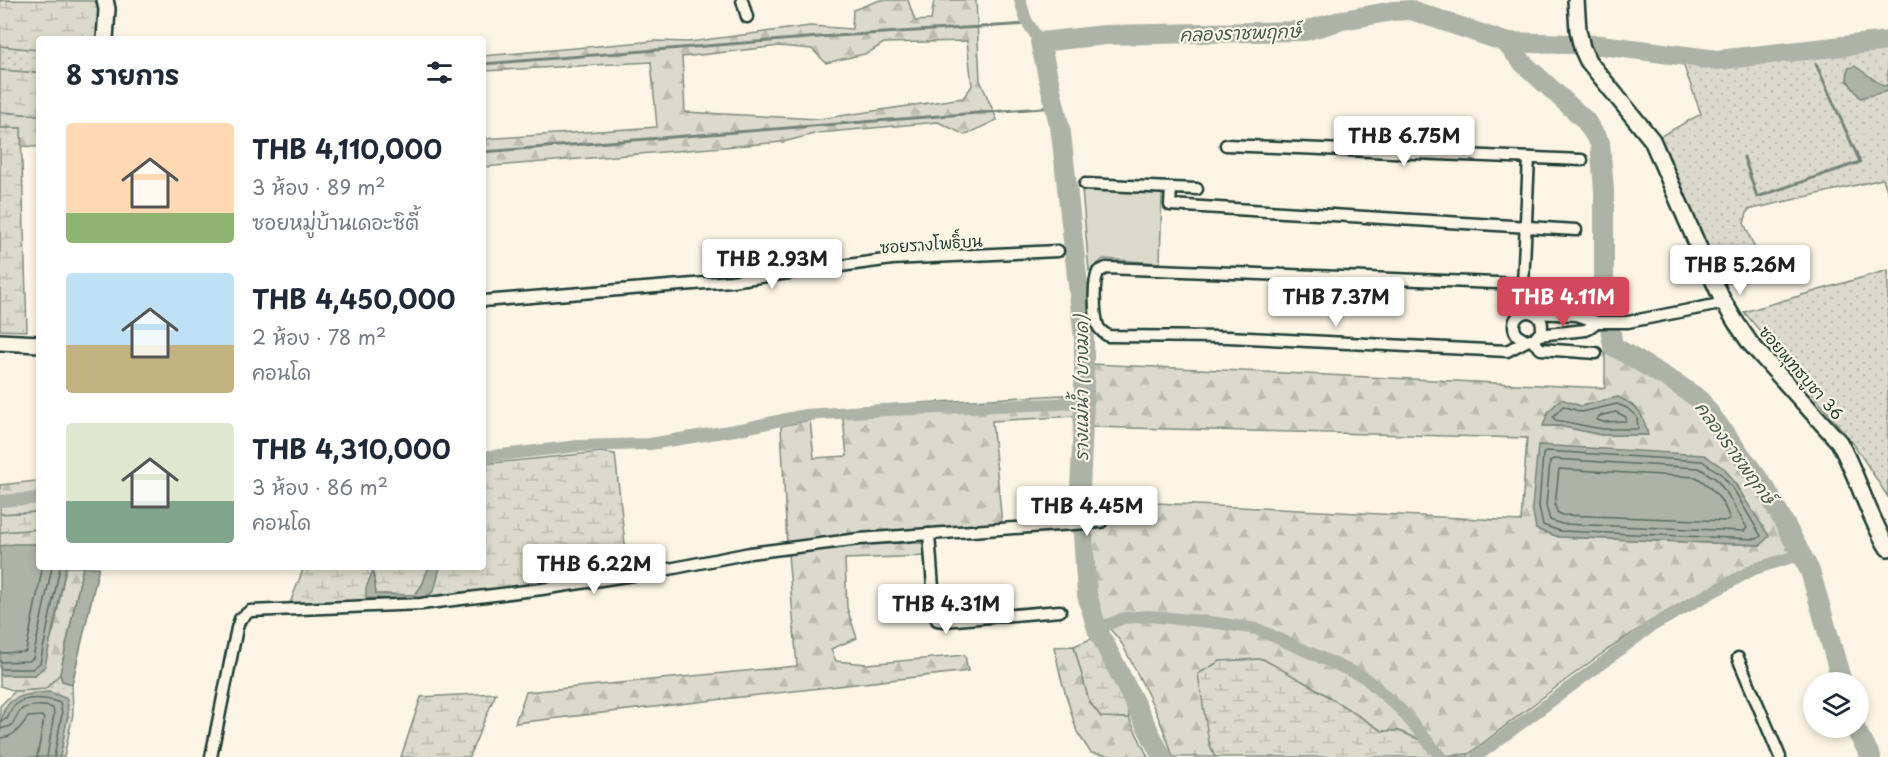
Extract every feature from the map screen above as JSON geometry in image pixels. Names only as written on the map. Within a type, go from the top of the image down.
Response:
[{"type":"street","points":[[105,0],[107,9],[105,36]]},
{"type":"street","points":[[742,0],[747,17]]},
{"type":"street","name":"ซอยพุทธบูชา 36","points":[[1576,0],[1578,30],[1588,61],[1652,140],[1725,303],[1750,343],[1839,442],[1849,460],[1876,528],[1888,548]]},
{"type":"street","points":[[1226,145],[1582,160]]},
{"type":"street","points":[[1528,312],[1523,284],[1529,158]]},
{"type":"street","points":[[1085,184],[1197,189]]},
{"type":"street","points":[[1171,188],[1170,206],[1526,225],[1576,230]]},
{"type":"street","name":"ซอยรางโพธิ์บน","points":[[486,302],[731,281],[892,259],[1058,251]]},
{"type":"street","points":[[1523,284],[1106,268],[1098,272],[1094,281],[1097,324],[1108,336],[1228,337],[1507,351],[1541,332],[1542,322],[1537,315],[1528,312]]},
{"type":"street","points":[[1600,322],[1586,330],[1534,337],[1521,338],[1515,331],[1516,317],[1528,312],[1577,315],[1600,322],[1628,322],[1725,303]]},
{"type":"street","points":[[1534,337],[1541,349],[1596,353]]},
{"type":"street","points":[[0,342],[36,344]]},
{"type":"street","points":[[211,757],[237,628],[240,619],[250,611],[421,604],[542,589],[658,571],[750,553],[859,539],[1101,522]]},
{"type":"street","points":[[929,534],[937,620],[1060,611]]},
{"type":"street","points":[[1738,658],[1780,757]]},
{"type":"green space","points":[[0,0],[101,1],[100,36],[36,36],[36,50],[0,46]]},
{"type":"green space","points":[[880,0],[908,0],[915,21],[931,20],[934,0],[976,0],[980,80],[997,120],[965,135],[938,122],[818,133],[783,142],[486,167],[486,139],[657,127],[651,62],[486,71],[486,56],[655,41],[689,42],[810,26],[852,29],[853,10]],"holes":[[[967,41],[972,86],[963,98],[819,119],[685,112],[682,57],[780,46],[812,49],[826,63],[868,53],[884,43]]]},
{"type":"green space","points":[[0,46],[36,50],[36,73],[0,70]]},
{"type":"green space","points":[[1888,49],[1888,193],[1883,179],[1748,210],[1744,223],[1767,277],[1724,284],[1659,137],[1701,114],[1682,61],[1815,57]]},
{"type":"green space","points":[[0,70],[36,73],[36,115],[0,112]]},
{"type":"green space","points":[[0,112],[36,115],[36,147],[21,146],[21,128],[0,128]]},
{"type":"green space","points":[[0,128],[21,128],[27,331],[0,330]]},
{"type":"green space","points":[[1082,189],[1162,193],[1160,263],[1103,259],[1089,271]]},
{"type":"green space","points":[[1888,270],[1888,497],[1853,443],[1744,312]]},
{"type":"green space","points":[[1605,332],[1620,340],[1665,382],[1690,400],[1704,416],[1730,448],[1796,552],[1728,579],[1659,616],[1594,659],[1469,754],[1447,756],[1425,742],[1399,731],[1382,731],[1318,690],[1262,659],[1220,661],[1209,742],[1215,757],[1173,757],[1150,699],[1122,644],[1105,622],[1098,604],[1092,560],[1094,500],[1521,521],[1527,438],[1091,427],[1091,364],[1605,388]],"holes":[[[1618,397],[1647,435],[1601,435],[1560,426],[1544,426],[1581,406]],[[1725,469],[1748,505],[1761,545],[1559,537],[1536,529]]]},
{"type":"green space","points":[[1078,394],[1076,416],[992,421],[1002,524],[787,544],[781,426],[810,420],[814,458],[847,456],[843,419],[848,407]]},
{"type":"green space","points":[[601,452],[615,454],[628,570],[411,601],[290,603],[303,570],[428,570],[415,595],[376,594],[373,572],[366,598],[412,599],[433,591],[439,570],[486,570],[486,464]]},
{"type":"green space","points":[[36,481],[36,512],[0,514],[0,485]]},
{"type":"green space","points":[[36,512],[36,529],[0,532],[0,514]]},
{"type":"green space","points":[[36,529],[36,544],[0,546],[0,532]]},
{"type":"green space","points":[[926,543],[926,556],[845,559],[847,608],[857,638],[831,649],[836,661],[867,664],[965,655],[968,671],[515,723],[526,692],[797,666],[788,554],[865,544]]},
{"type":"green space","points":[[65,570],[82,570],[60,674],[45,689],[15,691],[0,686],[0,675],[35,675],[54,629]]},
{"type":"green space","points":[[1093,638],[1128,704],[1129,718],[1101,717],[1089,701],[1074,646]]},
{"type":"green space","points":[[1074,646],[1089,701],[1101,717],[1129,718],[1148,757],[1120,757],[1091,753],[1077,732],[1054,647]]},
{"type":"green space","points":[[1263,659],[1318,690],[1382,731],[1399,731],[1425,742],[1447,756],[1469,754],[1468,757],[1215,757],[1209,742],[1198,674],[1220,661]]},
{"type":"green space","points":[[60,674],[62,681],[72,684],[73,714],[64,757],[0,757],[0,706],[15,691],[45,689]]},
{"type":"green space","points":[[496,693],[469,757],[401,757],[421,697]]},
{"type":"water","points":[[1855,66],[1883,86],[1888,85],[1888,91],[1860,98],[1847,80],[1848,68]]},
{"type":"water","points":[[1618,397],[1636,408],[1644,421],[1648,435],[1601,435],[1560,426],[1543,426],[1548,412],[1561,399],[1581,406]]},
{"type":"water","points":[[1538,445],[1704,455],[1725,469],[1769,536],[1761,545],[1559,537],[1536,529],[1532,507]]},
{"type":"water","points":[[36,544],[36,570],[65,570],[45,666],[35,675],[0,675],[0,546]]},
{"type":"water","points":[[82,570],[98,570],[72,684],[62,681],[60,674]]},
{"type":"water","points":[[428,570],[439,570],[433,591],[421,598],[366,598],[366,588],[373,571],[376,594],[415,595]]},
{"type":"water","points":[[50,692],[67,699],[68,715],[60,757],[2,757],[0,754],[1,725],[6,707],[21,696]]},
{"type":"waterway","points":[[1020,0],[1026,20],[1040,42]]},
{"type":"waterway","name":"คลองราชพฤกษ์","points":[[1162,757],[1097,629],[1087,595],[1080,489],[1084,339],[1061,133],[1040,42],[1105,35],[1305,31],[1343,20],[1411,10],[1505,42],[1601,45],[1717,60],[1888,41]]},
{"type":"waterway","points":[[486,64],[819,37],[1029,24]]},
{"type":"waterway","name":"คลองราชพฤกษ์","points":[[1505,42],[1524,64],[1585,120],[1600,143],[1604,190],[1604,291],[1613,346],[1699,399],[1766,489],[1810,571],[1839,672]]},
{"type":"waterway","points":[[1744,157],[1757,197],[1860,162],[1816,64]]},
{"type":"waterway","points":[[486,152],[1055,107]]},
{"type":"waterway","name":"รางแม่น้ำ (บางมด)","points":[[486,457],[578,446],[650,444],[741,429],[804,415],[1084,403]]},
{"type":"waterway","points":[[0,501],[36,498]]},
{"type":"waterway","points":[[1476,757],[1652,626],[1754,569],[1802,554]]},
{"type":"waterway","points":[[1097,629],[1124,618],[1149,616],[1257,629],[1364,677],[1400,709],[1441,757]]},
{"type":"waterway","name":"คลองราชพฤกษ์","points":[[1861,738],[1871,757]]}]
